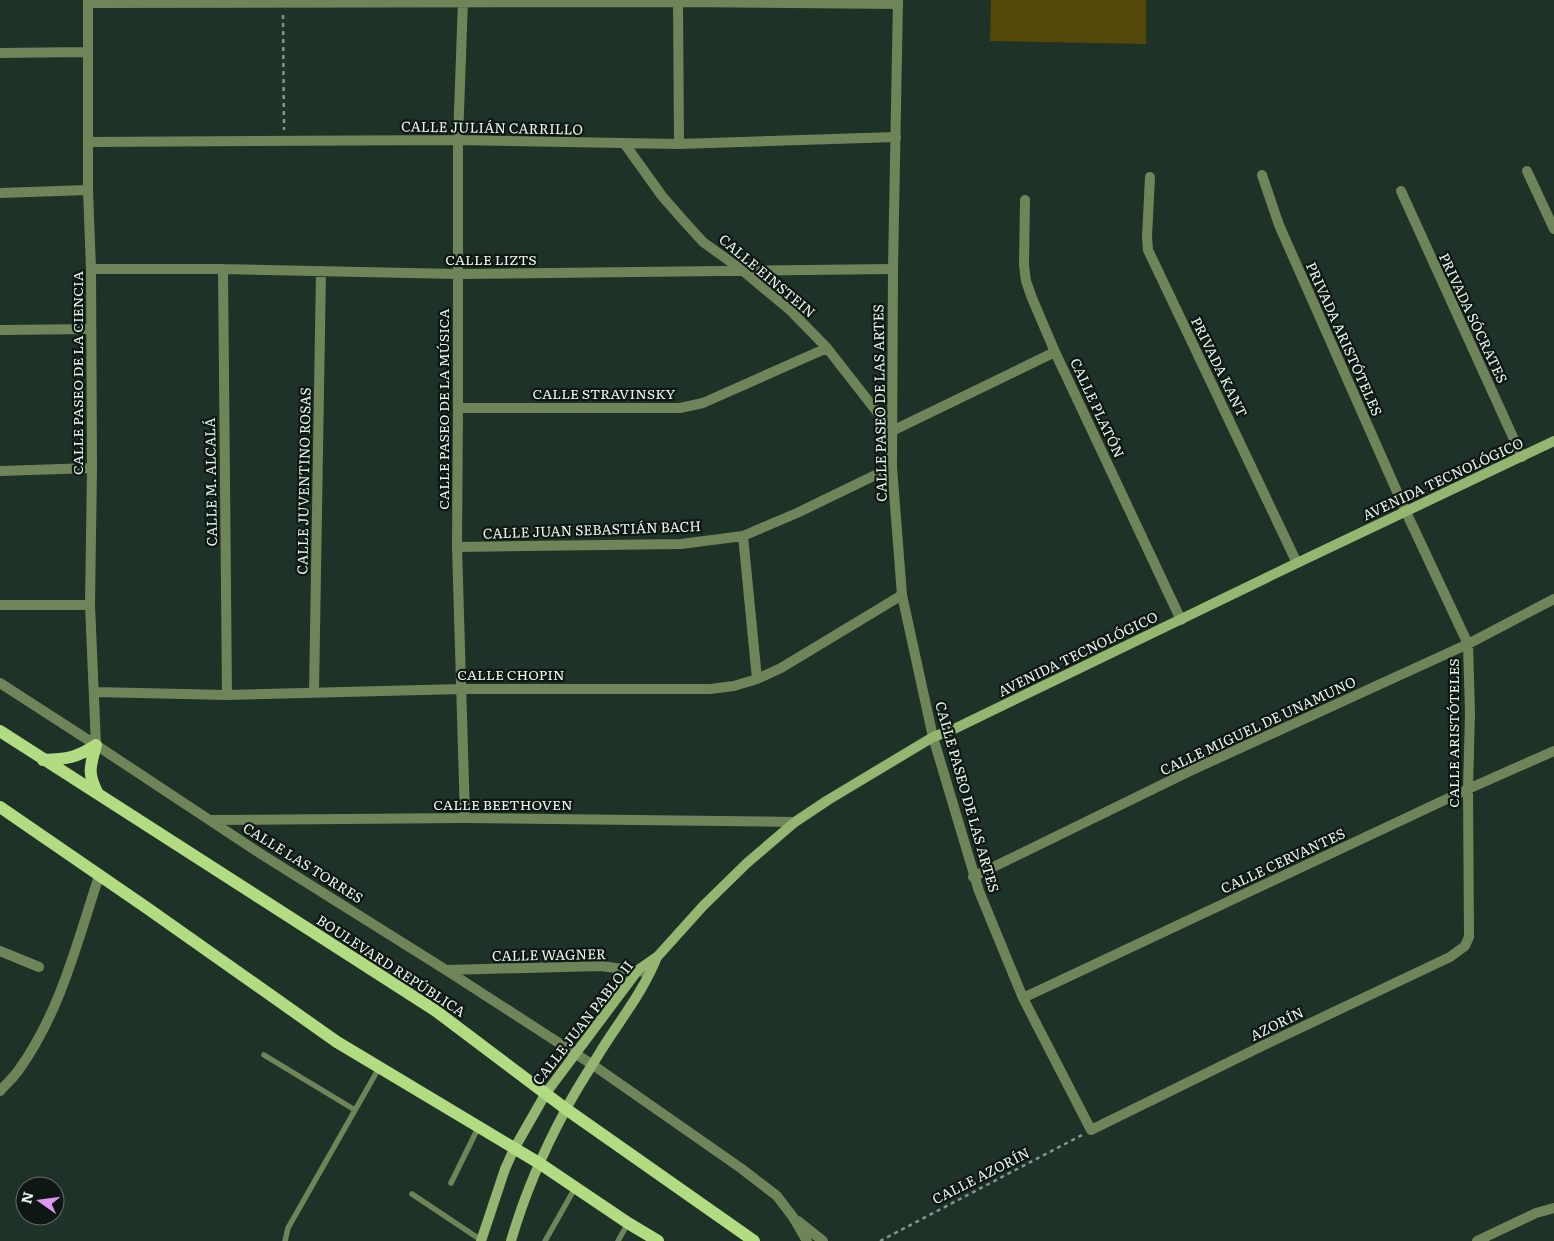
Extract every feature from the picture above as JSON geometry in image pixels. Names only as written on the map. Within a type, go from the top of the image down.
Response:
[{"type":"main road","name":"AVENIDA TECNOLÓGICO","points":[[658,956],[703,906],[747,863],[795,822],[933,737],[961,726],[1554,441]]},
{"type":"main road","name":"BOULEVARD REPÚBLICA","points":[[0,731],[436,1011],[566,1109],[754,1241]]},
{"type":"main road","points":[[43,760],[72,758],[96,745]]},
{"type":"main road","points":[[96,745],[90,773],[91,781],[98,794]]},
{"type":"main road","points":[[2,812],[154,913],[337,1042],[539,1164],[658,1241]]},
{"type":"main road","name":"CALLE JUAN PABLO II","points":[[481,1240],[502,1176],[514,1149],[546,1093],[638,970],[658,956]]},
{"type":"main road","name":"CALLE JUAN PABLO II","points":[[512,1240],[523,1204],[539,1164],[566,1109],[651,974],[658,956]]},
{"type":"street","name":"CALLE PASEO DE LA MÚSICA","points":[[463,1],[458,140],[457,547],[465,818]]},
{"type":"street","points":[[678,1],[679,144]]},
{"type":"street","points":[[88,2],[898,2]]},
{"type":"street","name":"CALLE PASEO DE LA CIENCIA","points":[[88,2],[88,190],[92,468],[90,605],[96,745]]},
{"type":"street","name":"CALLE PASEO DE LAS ARTES","points":[[898,2],[893,269],[892,468],[902,595],[933,737],[973,877],[1023,998],[1091,1130]]},
{"type":"street","points":[[0,53],[88,52]]},
{"type":"street","name":"CALLE JULIÁN CARRILLO","points":[[89,142],[458,140],[679,144],[896,137]]},
{"type":"street","name":"CALLE EINSTEIN","points":[[624,143],[662,196],[703,242],[742,270],[791,311],[828,348],[892,431]]},
{"type":"street","points":[[1527,171],[1554,229]]},
{"type":"street","name":"PRIVADA ARISTÓTELES","points":[[1262,175],[1279,225],[1406,512]]},
{"type":"street","name":"PRIVADA KANT","points":[[1150,177],[1148,250],[1297,563]]},
{"type":"street","points":[[0,193],[88,190]]},
{"type":"street","name":"PRIVADA SÓCRATES","points":[[1401,191],[1522,457]]},
{"type":"street","name":"CALLE PLATÓN","points":[[1025,200],[1024,266],[1026,281],[1055,352],[1181,620]]},
{"type":"street","name":"CALLE LIZTS","points":[[90,269],[223,269],[457,274],[893,269]]},
{"type":"street","name":"CALLE M. ALCALÁ","points":[[223,269],[228,695]]},
{"type":"street","name":"CALLE JUVENTINO ROSAS","points":[[314,692],[321,271]]},
{"type":"street","points":[[0,330],[91,329]]},
{"type":"street","name":"CALLE STRAVINSKY","points":[[458,408],[691,407],[828,348]]},
{"type":"street","points":[[892,431],[1055,352]]},
{"type":"street","points":[[0,470],[92,468]]},
{"type":"street","name":"CALLE JUAN SEBASTIÁN BACH","points":[[457,547],[681,544],[743,536],[892,468]]},
{"type":"street","name":"CALLE ARISTÓTELES","points":[[1406,512],[1468,644],[1470,713],[1468,789],[1469,937]]},
{"type":"street","points":[[743,536],[757,679]]},
{"type":"street","name":"CALLE CHOPIN","points":[[94,692],[228,695],[462,689],[710,689],[734,686],[757,679],[781,668],[902,595]]},
{"type":"street","name":"CALLE MIGUEL DE UNAMUNO","points":[[973,877],[1190,771],[1468,644],[1554,599]]},
{"type":"street","points":[[0,605],[90,605]]},
{"type":"street","name":"CALLE LAS TORRES","points":[[0,683],[262,854],[593,1065],[742,1169],[777,1196],[793,1217]]},
{"type":"street","name":"CALLE CERVANTES","points":[[1023,998],[1468,789],[1554,751]]},
{"type":"street","name":"CALLE BEETHOVEN","points":[[210,820],[465,818],[795,822]]},
{"type":"street","points":[[0,1091],[17,1072],[38,1040],[51,1015],[66,979],[99,876]]},
{"type":"street","name":"AZORÍN","points":[[1091,1130],[1450,957],[1465,946],[1469,937]]},
{"type":"street","points":[[0,951],[39,967]]},
{"type":"street","name":"CALLE WAGNER","points":[[446,970],[601,966],[638,970],[651,974]]},
{"type":"street","points":[[1477,1241],[1536,1214],[1554,1208]]},
{"type":"street","points":[[793,1217],[807,1241]]},
{"type":"street","points":[[793,1217],[823,1241]]},
{"type":"lane","points":[[264,1055],[356,1110]]},
{"type":"lane","points":[[285,1241],[288,1228],[379,1068]]},
{"type":"lane","points":[[451,1183],[478,1128]]},
{"type":"lane","points":[[545,1241],[575,1188]]},
{"type":"lane","points":[[412,1194],[481,1240]]},
{"type":"lane","points":[[618,1241],[628,1223]]},
{"type":"path","points":[[283,3],[285,141]]},
{"type":"path","name":"CALLE AZORÍN","points":[[880,1241],[1091,1130]]},
{"type":"shaded area","points":[[991,0],[1146,0],[1146,44],[990,41]]}]
